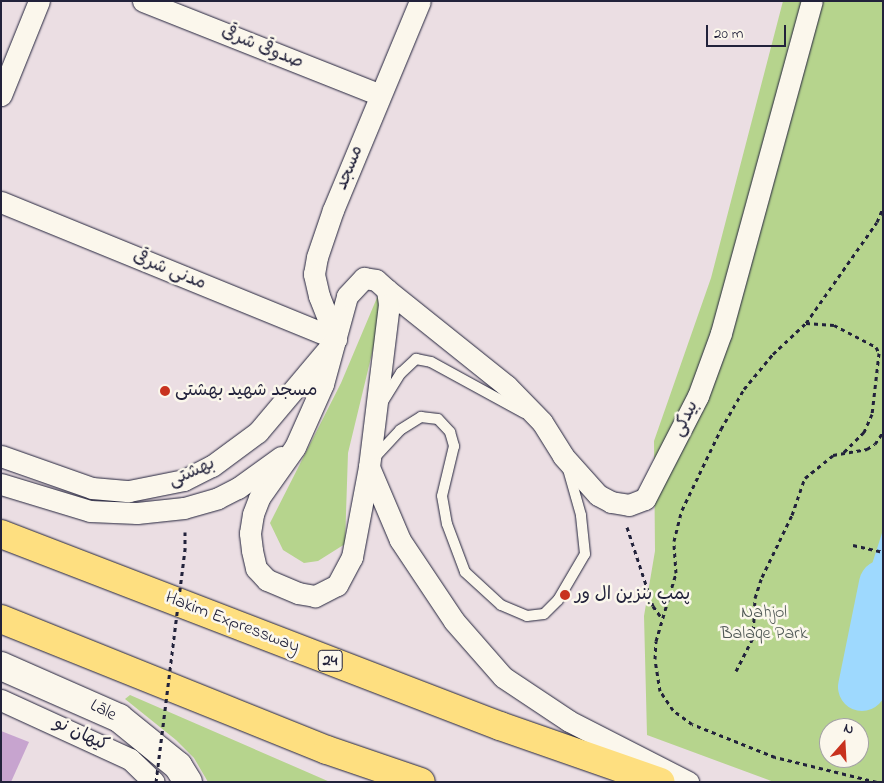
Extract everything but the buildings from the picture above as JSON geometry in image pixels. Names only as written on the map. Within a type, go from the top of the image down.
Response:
[{"type":"highway","name":"Hakim Expressway","points":[[1,534],[500,726],[661,782]]},
{"type":"highway","points":[[1,619],[328,750],[421,782]]},
{"type":"main road","name":"Lāle","points":[[1,666],[119,718],[178,766],[188,782]]},
{"type":"street","points":[[1,95],[39,1]]},
{"type":"street","name":"صدوقی شرقی","points":[[143,1],[380,95]]},
{"type":"street","name":"مسجد","points":[[336,339],[319,296],[314,274],[317,257],[380,95],[420,1]]},
{"type":"street","name":"بیدکی","points":[[619,503],[636,503],[650,496],[698,396],[721,333],[812,1]]},
{"type":"street","name":"مدنی شرقی","points":[[1,202],[336,339]]},
{"type":"street","points":[[387,290],[390,304],[369,467],[352,556],[347,571],[338,584],[326,592],[315,596],[298,593],[268,580],[256,568],[250,533],[259,498],[295,447],[323,384],[336,339],[342,307],[358,282],[364,278],[376,280],[507,386],[542,422],[563,456],[598,495],[619,503]]},
{"type":"street","name":"بهشتی","points":[[1,456],[92,488],[129,491],[184,480],[212,466],[258,432],[336,339]]},
{"type":"street","points":[[1,484],[90,511],[137,513],[184,508],[238,488],[295,447]]},
{"type":"street","points":[[369,467],[400,540],[454,621],[503,677],[569,721],[688,782]]},
{"type":"street","name":"کیهان نو","points":[[1,700],[130,758],[155,782]]},
{"type":"lane","points":[[376,412],[401,373],[416,360],[430,362],[542,422]]},
{"type":"lane","points":[[369,467],[383,445],[400,430],[421,417],[438,419],[450,432],[454,446],[442,496],[447,524],[465,572],[501,605],[527,616],[544,614],[551,607],[575,575],[585,554],[581,515],[563,456]]},
{"type":"path","points":[[877,782],[775,756],[692,724],[673,710],[660,691],[655,659],[661,618],[676,573],[674,540],[682,510],[720,429],[744,389],[773,354],[806,323],[877,222],[883,208]]},
{"type":"path","points":[[806,323],[834,325],[876,346],[879,353],[872,414],[864,432],[842,454]]},
{"type":"path","points":[[736,671],[754,638],[755,598],[762,577],[792,515],[805,478],[818,465],[842,454],[867,450],[875,444],[883,432]]},
{"type":"path","points":[[619,503],[653,606],[661,618]]},
{"type":"path","points":[[853,545],[883,552]]},
{"type":"path","points":[[155,782],[185,548]]},
{"type":"green space","name":"Nahjol Balaqe Park","points":[[783,1],[883,1],[883,782],[774,782],[647,735],[644,616],[655,551],[654,441],[711,278]]},
{"type":"green space","points":[[379,293],[382,312],[348,453],[345,544],[318,561],[304,563],[283,550],[270,523],[341,383]]},
{"type":"green space","points":[[130,695],[330,782],[208,782],[194,758],[176,740],[125,699]]},
{"type":"water","points":[[883,530],[883,651],[878,682],[844,679],[864,589]]},
{"type":"waterway","points":[[862,687],[883,584]]},
{"type":"place","name":"مسجد شهید بهشتی","points":[[165,391]]},
{"type":"place","name":"پمپ بنزین ال ور","points":[[565,595]]}]
